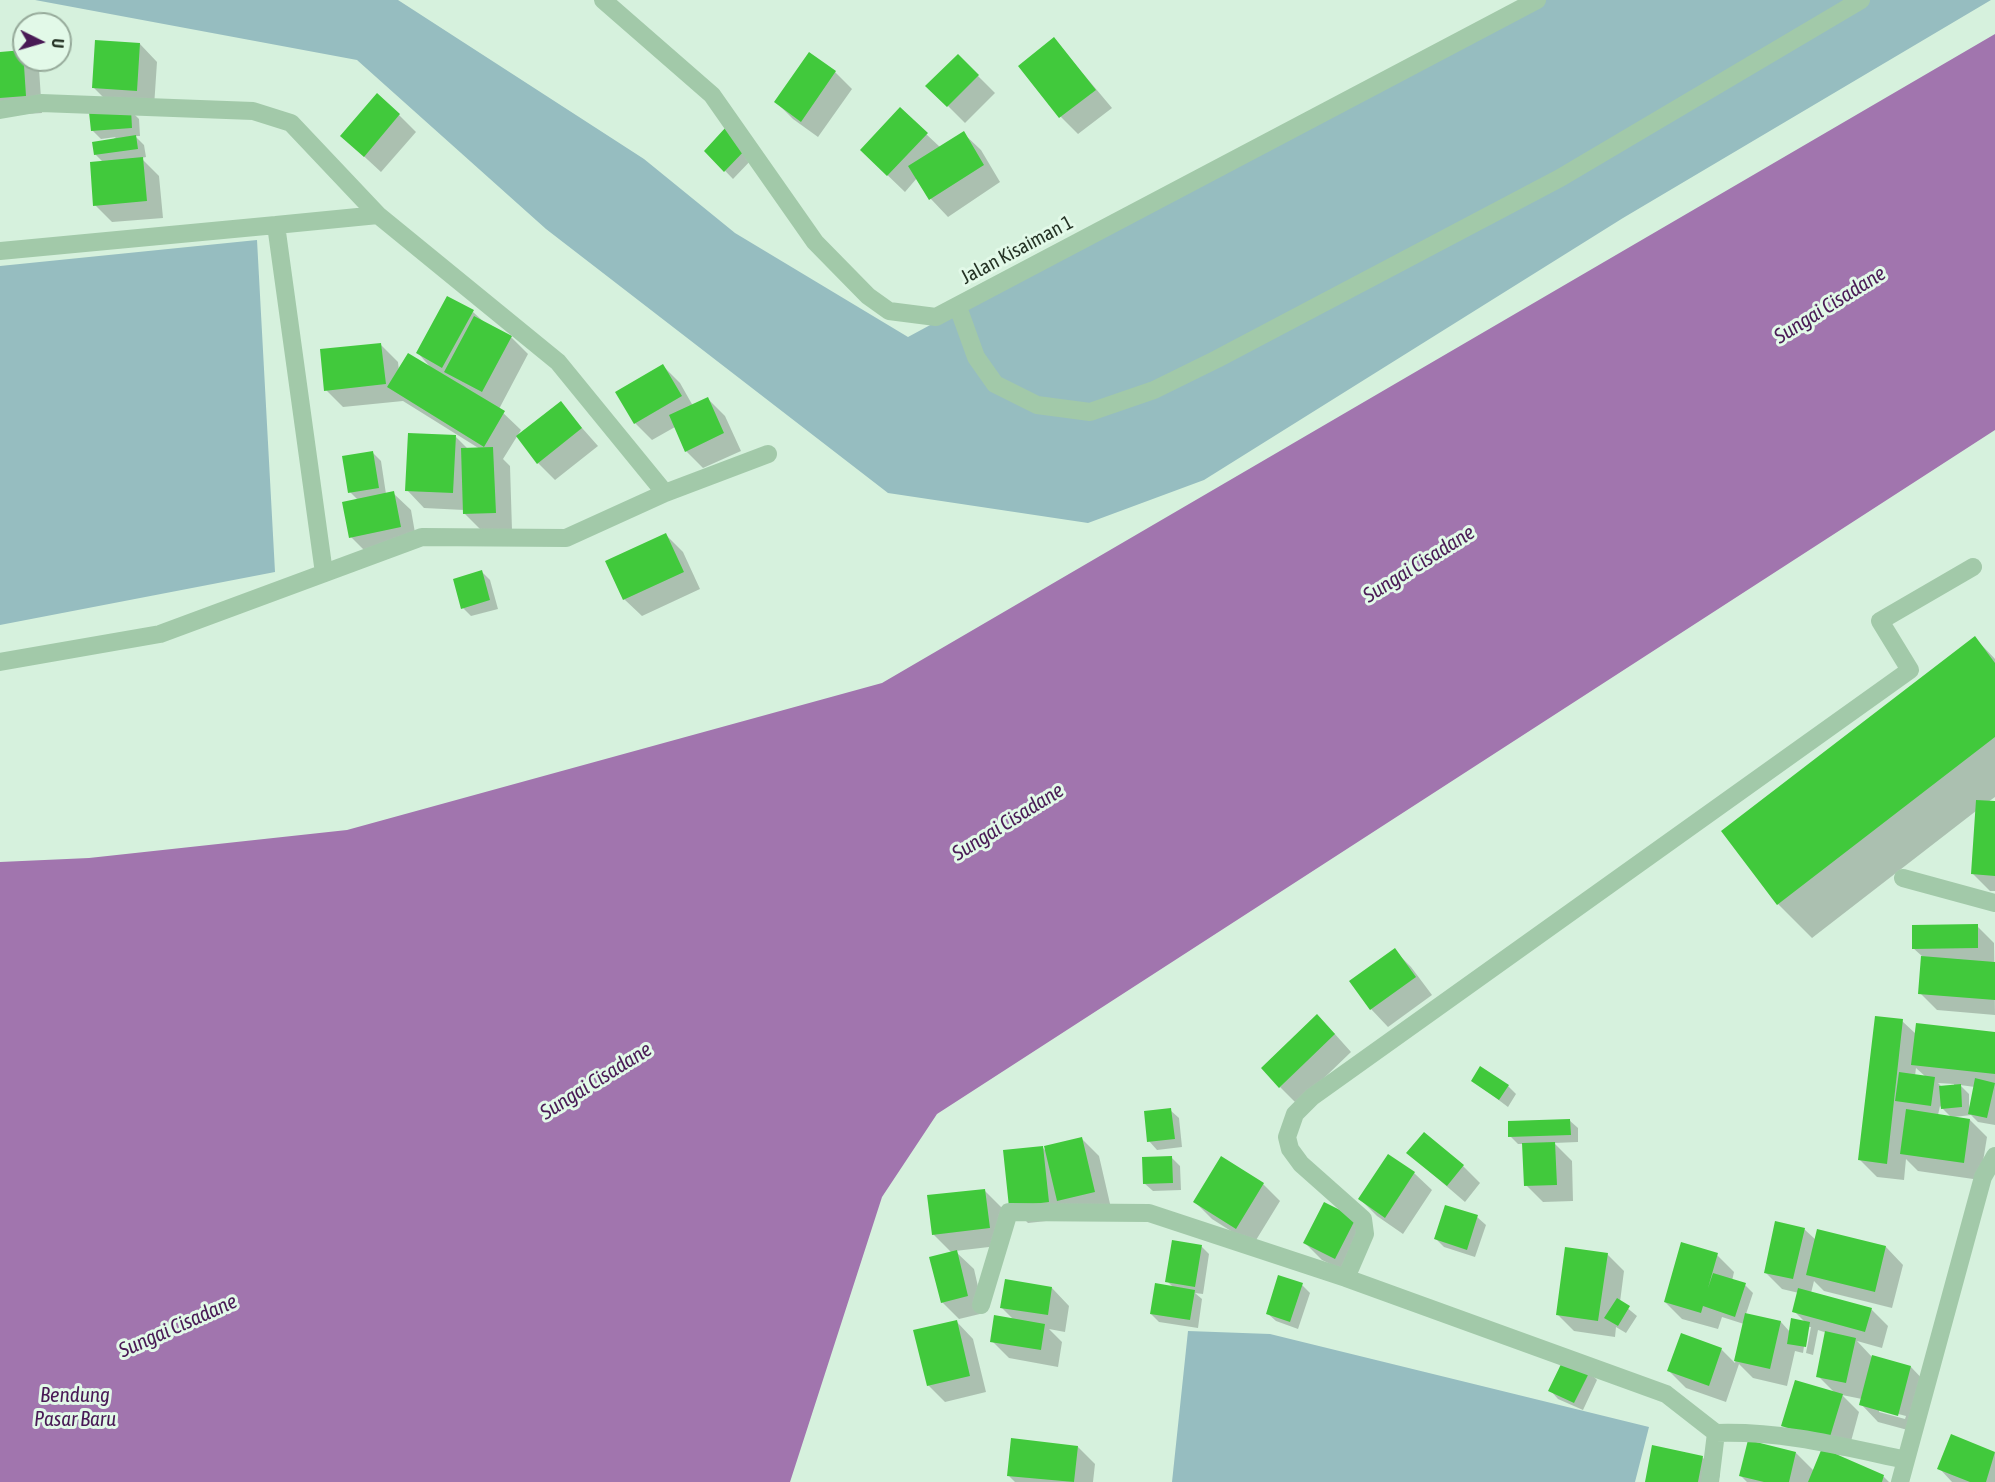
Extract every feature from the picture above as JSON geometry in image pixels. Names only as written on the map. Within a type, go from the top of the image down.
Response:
[{"type":"street","name":"Jalan Kisaiman 1","points":[[603,0],[712,94],[815,242],[868,296],[889,311],[936,317],[1537,0]]},
{"type":"street","points":[[958,307],[975,357],[995,384],[1037,405],[1090,412],[1154,390],[1560,178],[1861,0]]},
{"type":"street","points":[[0,110],[41,103],[253,111],[291,123],[378,215],[558,362],[665,493]]},
{"type":"street","points":[[0,250],[378,215]]},
{"type":"street","points":[[276,225],[324,573]]},
{"type":"street","points":[[0,662],[160,634],[422,537],[566,538],[665,493],[768,454]]},
{"type":"street","points":[[1346,1278],[1365,1234],[1363,1220],[1301,1164],[1290,1149],[1287,1137],[1295,1114],[1312,1097],[1910,670],[1880,621],[1973,567]]},
{"type":"street","points":[[1904,878],[1995,903]]},
{"type":"street","points":[[1900,1482],[1995,1156]]},
{"type":"street","points":[[981,1305],[1009,1212],[1149,1213],[1346,1278],[1666,1394],[1716,1433],[1760,1432],[1803,1438],[1906,1460]]},
{"type":"street","points":[[1710,1482],[1716,1433]]},
{"type":"shaded area","points":[[35,0],[398,0],[644,159],[735,233],[908,337],[1532,0],[1991,0],[1623,218],[1204,480],[1088,523],[888,493],[546,229],[357,60]]},
{"type":"shaded area","points":[[257,240],[275,572],[0,625],[0,266]]},
{"type":"shaded area","points":[[1188,1331],[1270,1334],[1649,1427],[1635,1482],[1172,1482]]},
{"type":"water","points":[[1995,34],[1995,430],[937,1114],[882,1197],[790,1482],[0,1482],[0,862],[89,858],[347,830],[882,683]]},
{"type":"building","points":[[1054,37],[1096,90],[1059,118],[1018,66]]},
{"type":"building","points":[[95,40],[140,43],[137,91],[92,88]]},
{"type":"building","points":[[12,51],[12,72],[24,72],[26,96],[0,98],[0,52]]},
{"type":"building","points":[[809,52],[836,71],[801,122],[774,102]]},
{"type":"building","points":[[958,54],[979,75],[947,107],[925,86]]},
{"type":"building","points":[[377,93],[400,114],[364,157],[340,136]]},
{"type":"building","points":[[900,107],[928,133],[887,176],[860,150]]},
{"type":"building","points":[[131,109],[132,128],[91,131],[89,112]]},
{"type":"building","points":[[726,127],[747,148],[724,172],[704,151]]},
{"type":"building","points":[[964,131],[984,165],[929,200],[908,166]]},
{"type":"building","points":[[136,135],[138,149],[94,155],[92,142]]},
{"type":"building","points":[[143,157],[147,201],[93,206],[90,162]]},
{"type":"building","points":[[447,296],[474,310],[442,368],[416,353]]},
{"type":"building","points":[[474,316],[512,336],[482,392],[444,372]]},
{"type":"building","points":[[381,343],[386,384],[324,391],[320,349]]},
{"type":"building","points":[[408,353],[505,411],[484,447],[387,387]]},
{"type":"building","points":[[663,364],[682,396],[634,424],[615,392]]},
{"type":"building","points":[[708,397],[724,433],[685,452],[669,415]]},
{"type":"building","points":[[561,401],[582,428],[537,464],[516,436]]},
{"type":"building","points":[[408,433],[456,435],[453,493],[405,491]]},
{"type":"building","points":[[493,447],[496,513],[463,514],[461,448]]},
{"type":"building","points":[[373,451],[379,488],[348,493],[342,456]]},
{"type":"building","points":[[394,491],[401,527],[349,538],[342,502]]},
{"type":"building","points":[[666,533],[684,572],[623,600],[605,561]]},
{"type":"building","points":[[482,570],[490,600],[461,609],[453,579]]},
{"type":"building","points":[[1975,636],[1995,663],[1995,737],[1777,905],[1721,831]]},
{"type":"building","points":[[1976,800],[1995,801],[1995,876],[1971,874]]},
{"type":"building","points":[[1978,924],[1978,948],[1912,949],[1912,925]]},
{"type":"building","points":[[1395,948],[1416,977],[1370,1010],[1349,981]]},
{"type":"building","points":[[1921,956],[1995,962],[1995,1000],[1918,994]]},
{"type":"building","points":[[1317,1014],[1335,1034],[1279,1088],[1261,1068]]},
{"type":"building","points":[[1875,1016],[1903,1019],[1887,1164],[1858,1160]]},
{"type":"building","points":[[1916,1023],[1995,1032],[1995,1074],[1911,1065]]},
{"type":"building","points":[[1480,1066],[1509,1085],[1499,1100],[1471,1081]]},
{"type":"building","points":[[1899,1072],[1935,1077],[1931,1106],[1895,1101]]},
{"type":"building","points":[[1975,1078],[1995,1083],[1987,1118],[1968,1114]]},
{"type":"building","points":[[1961,1084],[1962,1107],[1941,1109],[1939,1086]]},
{"type":"building","points":[[1171,1108],[1175,1139],[1147,1142],[1144,1111]]},
{"type":"building","points":[[1906,1109],[1970,1119],[1964,1163],[1900,1154]]},
{"type":"building","points":[[1570,1119],[1571,1135],[1508,1137],[1508,1121]]},
{"type":"building","points":[[1424,1132],[1464,1165],[1447,1186],[1406,1153]]},
{"type":"building","points":[[1082,1137],[1095,1192],[1057,1201],[1044,1146]]},
{"type":"building","points":[[1555,1142],[1557,1185],[1524,1186],[1522,1143]]},
{"type":"building","points":[[1043,1146],[1049,1202],[1009,1207],[1003,1150]]},
{"type":"building","points":[[1388,1154],[1415,1172],[1385,1218],[1358,1199]]},
{"type":"building","points":[[1172,1156],[1173,1183],[1143,1184],[1142,1157]]},
{"type":"building","points":[[1221,1156],[1264,1183],[1236,1229],[1193,1202]]},
{"type":"building","points":[[985,1189],[990,1228],[932,1235],[927,1195]]},
{"type":"building","points":[[1324,1202],[1356,1218],[1335,1259],[1303,1243]]},
{"type":"building","points":[[1445,1205],[1478,1215],[1467,1250],[1434,1239]]},
{"type":"building","points":[[1775,1221],[1805,1228],[1793,1279],[1764,1273]]},
{"type":"building","points":[[1817,1229],[1886,1246],[1875,1292],[1806,1275]]},
{"type":"building","points":[[1172,1240],[1202,1245],[1195,1287],[1165,1282]]},
{"type":"building","points":[[1681,1242],[1718,1253],[1708,1288],[1713,1273],[1746,1283],[1735,1317],[1703,1306],[1701,1313],[1664,1302]]},
{"type":"building","points":[[1565,1247],[1608,1253],[1598,1321],[1556,1315]]},
{"type":"building","points":[[957,1250],[968,1296],[941,1303],[929,1257]]},
{"type":"building","points":[[1278,1275],[1303,1283],[1290,1322],[1266,1314]]},
{"type":"building","points":[[1005,1279],[1052,1287],[1048,1315],[1000,1308]]},
{"type":"building","points":[[1155,1283],[1195,1290],[1190,1320],[1150,1314]]},
{"type":"building","points":[[1798,1288],[1872,1308],[1865,1332],[1792,1312]]},
{"type":"building","points":[[1617,1298],[1630,1306],[1618,1326],[1604,1318]]},
{"type":"building","points":[[1745,1313],[1781,1321],[1770,1369],[1734,1361]]},
{"type":"building","points":[[994,1315],[1045,1324],[1041,1350],[990,1342]]},
{"type":"building","points":[[1791,1318],[1810,1322],[1806,1347],[1787,1344]]},
{"type":"building","points":[[957,1320],[970,1376],[927,1386],[913,1330]]},
{"type":"building","points":[[1825,1331],[1856,1338],[1846,1383],[1816,1377]]},
{"type":"building","points":[[1681,1333],[1722,1348],[1709,1386],[1667,1371]]},
{"type":"building","points":[[1872,1355],[1911,1366],[1898,1416],[1859,1405]]},
{"type":"building","points":[[1564,1358],[1590,1371],[1574,1403],[1548,1391]]},
{"type":"building","points":[[1795,1380],[1843,1394],[1829,1440],[1781,1426]]},
{"type":"building","points":[[1951,1434],[1995,1452],[1986,1482],[1970,1482],[1937,1469]]},
{"type":"building","points":[[1011,1438],[1078,1446],[1074,1482],[1007,1476]]},
{"type":"building","points":[[1748,1440],[1796,1452],[1789,1482],[1764,1482],[1739,1476]]},
{"type":"building","points":[[1652,1445],[1703,1456],[1698,1482],[1645,1482]]},
{"type":"building","points":[[1822,1448],[1884,1475],[1882,1482],[1808,1482]]},
{"type":"water label","name":"Sungai Cisadane","points":[[1830,305]]},
{"type":"water label","name":"Sungai Cisadane","points":[[1419,564]]},
{"type":"water label","name":"Sungai Cisadane","points":[[1008,822]]},
{"type":"water label","name":"Sungai Cisadane","points":[[596,1081]]},
{"type":"water label","name":"Sungai Cisadane","points":[[178,1326]]},
{"type":"water label","name":"Bendung Pasar Baru","points":[[75,1407]]}]
